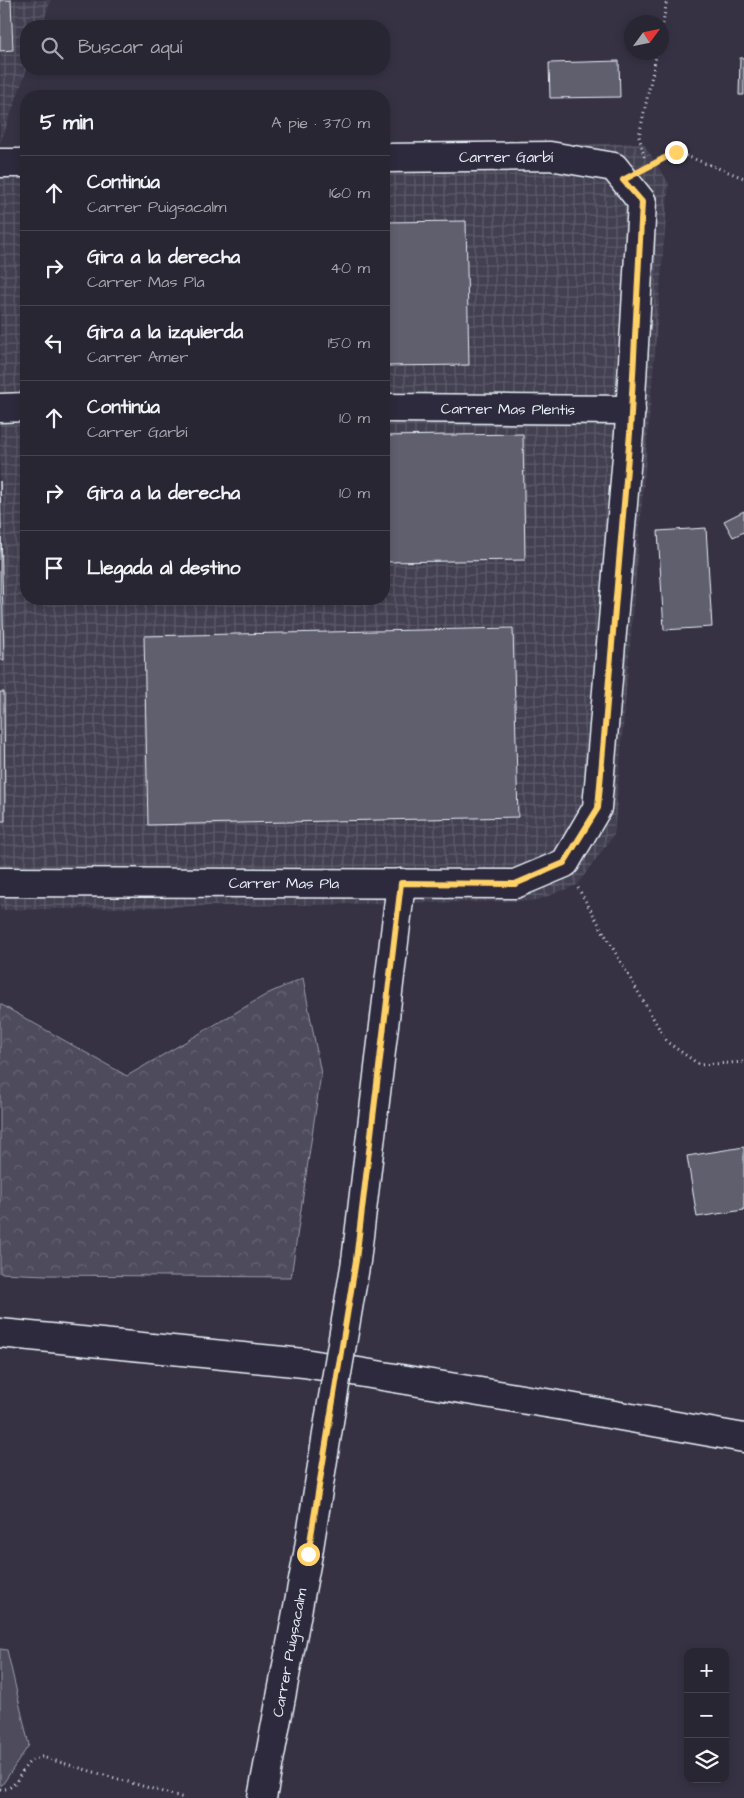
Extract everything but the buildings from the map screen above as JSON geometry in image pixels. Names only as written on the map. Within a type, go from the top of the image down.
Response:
[{"type":"main road","name":"Carrer Garbí","points":[[390,158],[550,156],[614,167],[642,202],[631,410]]},
{"type":"main road","points":[[0,163],[20,163]]},
{"type":"main road","points":[[0,408],[20,407]]},
{"type":"main road","name":"Carrer Mas Plentis","points":[[390,408],[631,410]]},
{"type":"main road","points":[[564,863],[598,808],[631,410]]},
{"type":"main road","name":"Carrer Mas Pla","points":[[0,882],[515,884],[564,863]]},
{"type":"main road","name":"Carrer Puigsacalm","points":[[262,1798],[308,1554],[356,1260],[401,883]]},
{"type":"main road","points":[[0,1333],[304,1363],[744,1438]]},
{"type":"path","points":[[664,15],[667,0]]},
{"type":"path","points":[[655,60],[640,136],[646,168],[676,152],[744,178]]},
{"type":"path","points":[[564,863],[667,1042],[700,1065],[744,1062]]},
{"type":"path","points":[[0,1790],[6,1790],[15,1784],[31,1761],[42,1757],[184,1798]]},
{"type":"shaded area","points":[[0,0],[51,0],[44,20],[20,20],[20,75],[25,75],[0,144]]},
{"type":"shaded area","points":[[643,143],[669,183],[614,835],[577,885],[535,901],[0,910],[0,159],[20,158],[20,605],[390,605],[390,149]]},
{"type":"green space","points":[[303,978],[321,1074],[291,1277],[0,1273],[0,1004],[127,1076],[269,993]]},
{"type":"green space","points":[[0,1649],[7,1650],[29,1745],[2,1785],[0,1785]]},
{"type":"route","points":[[308,1554],[356,1260],[401,883],[515,884],[564,863],[598,808],[630,433],[642,202],[623,180],[676,152]]}]
